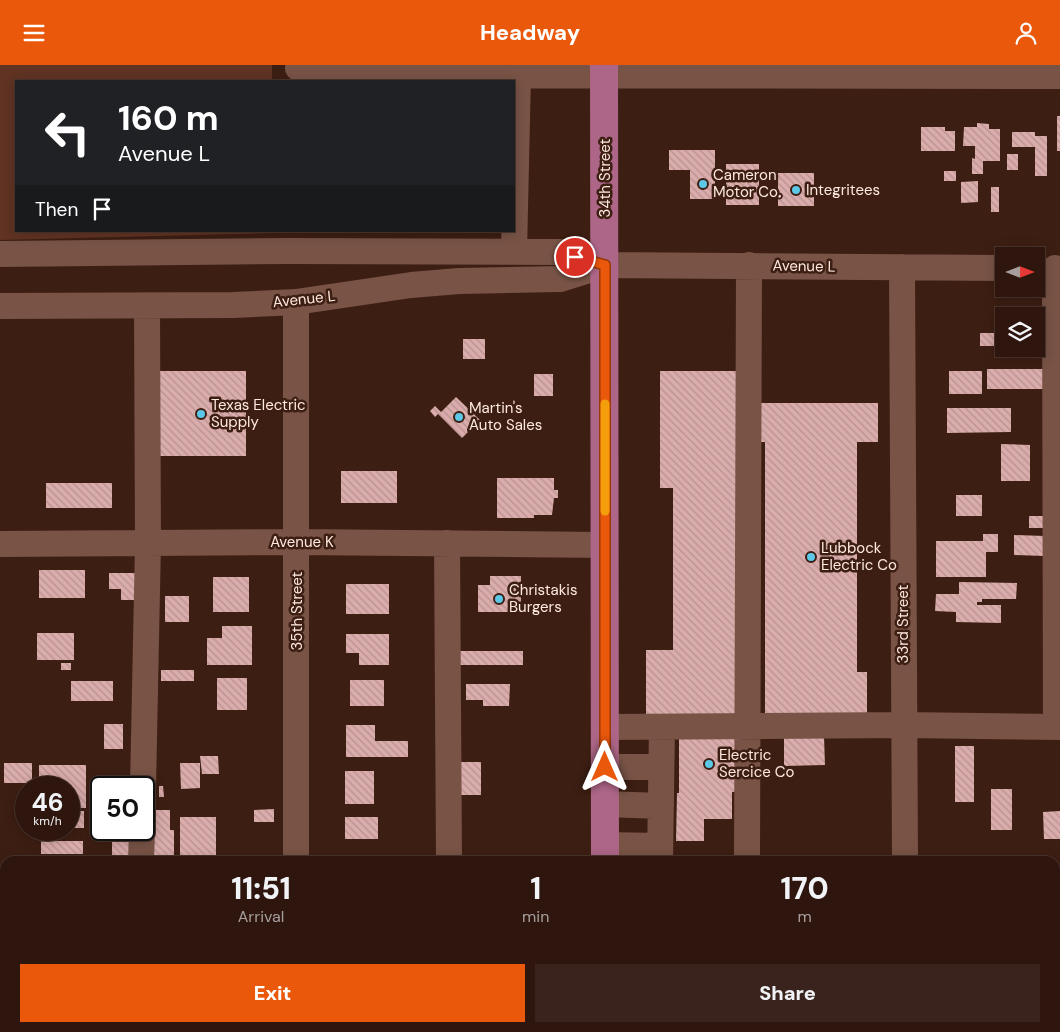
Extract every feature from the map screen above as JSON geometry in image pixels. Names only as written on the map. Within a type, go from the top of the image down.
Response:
[{"type":"main road","name":"34th Street","points":[[604,70],[605,853]]},
{"type":"street","points":[[298,71],[360,78],[444,70],[518,76],[604,70],[914,70],[1060,76]]},
{"type":"street","points":[[515,195],[518,76]]},
{"type":"street","points":[[514,232],[514,252]]},
{"type":"street","name":"Avenue L","points":[[0,254],[289,241],[358,241],[514,252],[560,253],[605,265],[995,268]]},
{"type":"street","name":"Avenue L","points":[[0,306],[147,306],[296,302],[411,285],[459,281],[560,279],[605,265]]},
{"type":"street","points":[[747,856],[750,265]]},
{"type":"street","name":"33rd Street","points":[[902,267],[904,856]]},
{"type":"street","points":[[605,727],[904,725],[1058,727],[1050,268]]},
{"type":"street","name":"35th Street","points":[[296,302],[296,856]]},
{"type":"street","points":[[143,776],[148,543],[147,306]]},
{"type":"street","name":"Avenue K","points":[[0,544],[297,542],[605,545]]},
{"type":"street","points":[[447,543],[449,856]]},
{"type":"street","points":[[605,853],[660,854],[662,727]]},
{"type":"street","points":[[605,767],[661,767]]},
{"type":"street","points":[[605,804],[661,805]]},
{"type":"street","points":[[141,856],[142,841]]},
{"type":"shaded area","points":[[0,65],[272,65],[272,80],[15,80],[15,232],[272,233],[0,240]]},
{"type":"building","points":[[1057,116],[1060,116],[1060,151],[1057,151]]},
{"type":"building","points":[[977,123],[989,124],[989,129],[1000,129],[1000,161],[983,161],[983,174],[972,174],[972,158],[975,159],[975,146],[963,146],[964,127],[977,127]]},
{"type":"building","points":[[921,127],[945,127],[945,131],[955,131],[955,151],[921,151]]},
{"type":"building","points":[[1012,132],[1035,132],[1035,136],[1047,136],[1047,176],[1035,176],[1035,147],[1012,147]]},
{"type":"building","name":"Cameron Motor Co.","points":[[669,150],[715,150],[715,199],[690,199],[690,170],[669,170]]},
{"type":"building","points":[[1007,154],[1018,154],[1018,170],[1007,170]]},
{"type":"building","points":[[726,164],[759,164],[759,205],[726,205]]},
{"type":"building","points":[[944,171],[956,171],[956,181],[944,181]]},
{"type":"building","name":"Integritees","points":[[778,173],[814,173],[814,206],[778,206]]},
{"type":"building","points":[[978,181],[978,202],[961,203],[961,182]]},
{"type":"building","points":[[991,187],[999,187],[999,212],[991,212]]},
{"type":"building","points":[[980,333],[995,333],[995,346],[980,346]]},
{"type":"building","points":[[463,339],[485,339],[485,359],[463,359]]},
{"type":"building","points":[[987,369],[1043,369],[1043,389],[987,389]]},
{"type":"building","name":"Texas Electric Supply","points":[[156,371],[246,371],[246,456],[156,456]]},
{"type":"building","points":[[660,371],[739,371],[739,717],[646,717],[646,650],[673,650],[673,488],[660,488]]},
{"type":"building","points":[[949,371],[982,371],[982,394],[949,394]]},
{"type":"building","points":[[534,374],[553,374],[553,396],[534,396]]},
{"type":"building","name":"Martin's Auto Sales","points":[[456,397],[480,420],[462,438],[438,414],[435,417],[430,411],[435,406],[441,412]]},
{"type":"building","name":"Lubbock Electric Co","points":[[759,403],[878,403],[878,442],[857,442],[857,672],[867,672],[867,717],[765,717],[765,442],[759,442]]},
{"type":"building","points":[[947,408],[1011,408],[1011,432],[947,433]]},
{"type":"building","points":[[1001,444],[1030,445],[1030,481],[1001,481]]},
{"type":"building","points":[[341,471],[397,471],[397,503],[341,503]]},
{"type":"building","points":[[497,478],[554,478],[554,490],[558,490],[558,498],[554,498],[552,515],[534,515],[534,518],[497,518]]},
{"type":"building","points":[[46,483],[112,483],[112,508],[46,508]]},
{"type":"building","points":[[956,495],[982,495],[982,516],[956,516]]},
{"type":"building","points":[[1029,516],[1045,516],[1045,528],[1029,528]]},
{"type":"building","points":[[983,534],[998,534],[998,552],[986,552],[986,577],[936,577],[936,541],[983,541]]},
{"type":"building","points":[[1014,535],[1045,536],[1044,556],[1014,555]]},
{"type":"building","points":[[39,570],[85,570],[85,598],[39,598]]},
{"type":"building","points":[[109,573],[136,573],[136,600],[121,600],[121,589],[109,589]]},
{"type":"building","name":"Christakis Burgers","points":[[490,576],[521,576],[521,612],[478,612],[478,585],[490,585]]},
{"type":"building","points":[[213,577],[249,577],[249,612],[213,612]]},
{"type":"building","points":[[959,582],[1017,583],[1016,599],[982,599],[982,602],[977,602],[977,605],[1001,605],[1001,623],[956,622],[956,612],[935,611],[936,594],[959,594]]},
{"type":"building","points":[[346,584],[389,584],[389,614],[346,614]]},
{"type":"building","points":[[165,596],[189,596],[189,622],[165,622]]},
{"type":"building","points":[[222,626],[252,626],[252,665],[207,665],[207,638],[222,638]]},
{"type":"building","points":[[37,633],[74,633],[74,660],[37,660]]},
{"type":"building","points":[[346,634],[389,634],[389,665],[359,665],[359,653],[346,653]]},
{"type":"building","points":[[459,651],[523,651],[523,665],[459,665]]},
{"type":"building","points":[[61,663],[71,663],[71,670],[61,670]]},
{"type":"building","points":[[161,670],[194,670],[194,681],[161,681]]},
{"type":"building","points":[[217,678],[247,678],[247,710],[217,710]]},
{"type":"building","points":[[350,680],[384,680],[384,706],[350,706]]},
{"type":"building","points":[[71,681],[113,681],[113,701],[71,701]]},
{"type":"building","points":[[466,684],[510,684],[509,706],[483,706],[483,700],[466,700]]},
{"type":"building","points":[[104,724],[123,724],[123,749],[104,749]]},
{"type":"building","points":[[346,725],[375,725],[375,741],[408,741],[408,757],[346,757]]},
{"type":"building","name":"Electric Sercice Co","points":[[679,736],[740,736],[740,792],[732,792],[732,819],[704,819],[704,841],[676,841],[677,793],[679,793]]},
{"type":"building","points":[[824,736],[825,765],[784,766],[784,737]]},
{"type":"building","points":[[955,746],[974,746],[974,802],[955,802]]},
{"type":"building","points":[[200,756],[218,756],[219,774],[202,774]]},
{"type":"building","points":[[456,762],[481,762],[481,795],[456,795]]},
{"type":"building","points":[[4,763],[32,763],[32,776],[15,776],[15,783],[4,783]]},
{"type":"building","points":[[180,763],[200,763],[200,788],[181,789]]},
{"type":"building","points":[[39,765],[86,765],[86,808],[80,808],[80,776],[39,776]]},
{"type":"building","points":[[345,771],[374,771],[374,804],[345,804]]},
{"type":"building","points":[[159,786],[163,786],[164,797],[159,797]]},
{"type":"building","points":[[991,789],[1012,789],[1012,830],[991,830]]},
{"type":"building","points":[[274,809],[274,822],[254,822],[254,810]]},
{"type":"building","points":[[155,810],[170,810],[170,830],[174,830],[174,856],[148,856],[148,841],[155,841]]},
{"type":"building","points":[[80,811],[84,811],[84,828],[80,828]]},
{"type":"building","points":[[1060,811],[1060,839],[1044,839],[1043,812]]},
{"type":"building","points":[[180,817],[216,817],[216,855],[180,855]]},
{"type":"building","points":[[345,817],[378,817],[378,839],[345,839]]},
{"type":"building","points":[[41,841],[83,841],[83,854],[41,854]]},
{"type":"building","points":[[112,841],[132,841],[132,856],[112,856]]},
{"type":"slow traffic","points":[[605,404],[605,511]]},
{"type":"place","name":"Cameron Motor Co.","points":[[703,184]]},
{"type":"place","name":"Integritees","points":[[796,190]]},
{"type":"place","name":"Texas Electric Supply","points":[[201,414]]},
{"type":"place","name":"Martin's Auto Sales","points":[[459,417]]},
{"type":"place","name":"Lubbock Electric Co","points":[[811,557]]},
{"type":"place","name":"Christakis Burgers","points":[[499,599]]},
{"type":"place","name":"Electric Sercice Co","points":[[709,764]]},
{"type":"route","points":[[575,257],[605,265],[605,767]]}]
